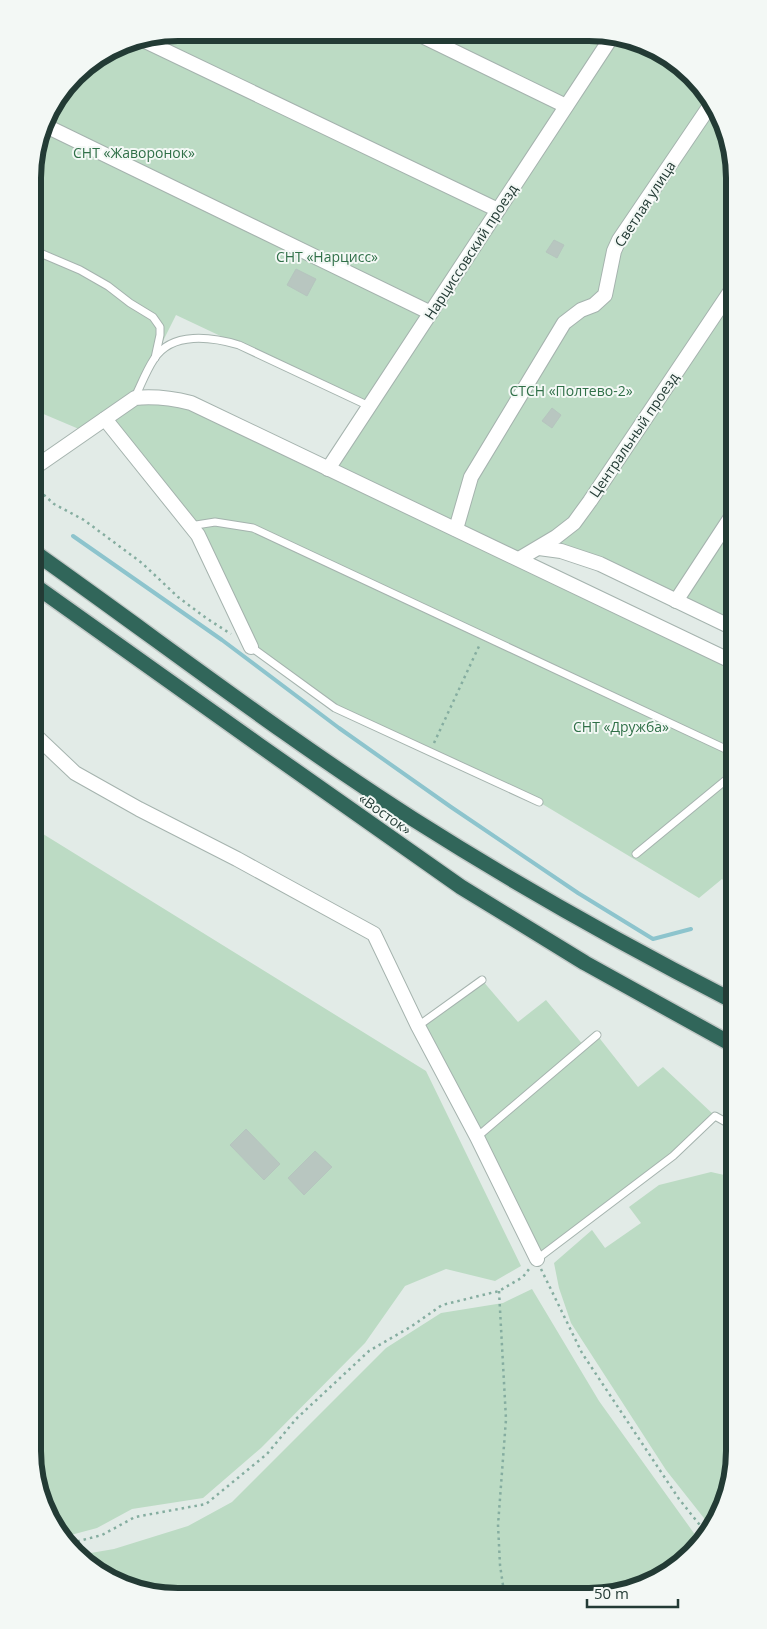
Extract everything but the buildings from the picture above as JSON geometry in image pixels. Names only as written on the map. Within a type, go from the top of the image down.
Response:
[{"type":"highway","name":"«Восток»","points":[[42,558],[312,751],[413,819],[604,934],[725,998]]},
{"type":"highway","name":"«Восток»","points":[[42,590],[266,751],[461,887],[585,964],[725,1041]]},
{"type":"street","points":[[432,41],[566,106]]},
{"type":"street","name":"Нарциссовский проезд","points":[[328,468],[608,42]]},
{"type":"street","points":[[151,44],[498,210]]},
{"type":"street","name":"Светлая улица","points":[[456,529],[471,477],[476,468],[564,323],[575,314],[594,305],[605,295],[614,252],[619,240],[707,110]]},
{"type":"street","points":[[51,128],[430,313]]},
{"type":"street","name":"Центральный проезд","points":[[519,559],[556,538],[574,523],[726,298]]},
{"type":"street","points":[[42,463],[135,398],[152,396],[191,403],[726,658]]},
{"type":"street","points":[[105,419],[198,535],[251,647]]},
{"type":"street","points":[[676,601],[726,525]]},
{"type":"street","points":[[539,548],[561,551],[600,564],[726,624]]},
{"type":"street","points":[[42,741],[75,773],[374,934],[418,1026],[477,1137],[537,1259]]},
{"type":"lane","points":[[42,254],[80,270],[108,286],[130,303],[153,317],[160,327],[160,335],[154,358],[135,398]]},
{"type":"lane","points":[[154,358],[167,346],[182,340],[219,339],[239,345],[369,406]]},
{"type":"lane","points":[[190,526],[215,522],[253,528],[726,749]]},
{"type":"lane","points":[[251,647],[335,708],[539,802]]},
{"type":"lane","points":[[636,854],[726,780]]},
{"type":"lane","points":[[418,1026],[482,980]]},
{"type":"lane","points":[[477,1137],[597,1035]]},
{"type":"lane","points":[[537,1259],[673,1156],[715,1116],[725,1122]]},
{"type":"path","points":[[42,493],[54,504],[84,520],[142,563],[178,597],[206,618],[251,647]]},
{"type":"path","points":[[430,752],[483,636]]},
{"type":"path","points":[[76,1542],[102,1535],[135,1517],[206,1504],[267,1454],[296,1419],[369,1351],[412,1326],[442,1305],[499,1291],[523,1277],[537,1259],[582,1353],[702,1528]]},
{"type":"path","points":[[499,1291],[506,1418],[498,1525],[503,1588]]},
{"type":"green space","points":[[178,41],[589,41],[607,42],[633,49],[665,64],[692,88],[707,110],[715,126],[725,160],[726,624],[600,564],[539,548],[520,559],[726,659],[725,883],[722,879],[699,898],[539,802],[335,708],[251,647],[198,535],[105,419],[86,432],[42,413],[42,169],[46,143],[55,118],[64,102],[81,81],[102,64],[134,49],[160,42]],"holes":[[[176,315],[369,406],[328,468],[169,398],[135,397]]]},
{"type":"green space","points":[[41,833],[426,1071],[521,1266],[495,1281],[446,1269],[405,1286],[365,1343],[261,1448],[203,1498],[132,1509],[97,1528],[71,1535],[52,1503],[42,1469]]},
{"type":"green space","points":[[482,980],[518,1022],[546,1000],[584,1046],[597,1035],[638,1087],[663,1067],[715,1116],[673,1156],[537,1259],[418,1026]]},
{"type":"green space","points":[[711,1172],[725,1175],[725,1460],[721,1486],[706,1521],[666,1470],[571,1323],[559,1288],[554,1263],[592,1230],[605,1248],[641,1223],[629,1207],[659,1185]]},
{"type":"green space","points":[[532,1289],[599,1401],[696,1536],[679,1554],[665,1565],[624,1583],[607,1587],[589,1588],[178,1588],[151,1585],[118,1574],[87,1554],[114,1549],[188,1526],[232,1502],[386,1348],[441,1313],[503,1303]]},
{"type":"waterway","points":[[73,536],[222,640],[339,728],[578,893],[653,939],[691,929]]},
{"type":"park label","name":"СНТ «Жаворонок»","points":[[134,153]]},
{"type":"park label","name":"СНТ «Нарцисс»","points":[[327,257]]},
{"type":"park label","name":"СТСН «Полтево-2»","points":[[571,391]]},
{"type":"park label","name":"СНТ «Дружба»","points":[[621,727]]}]
